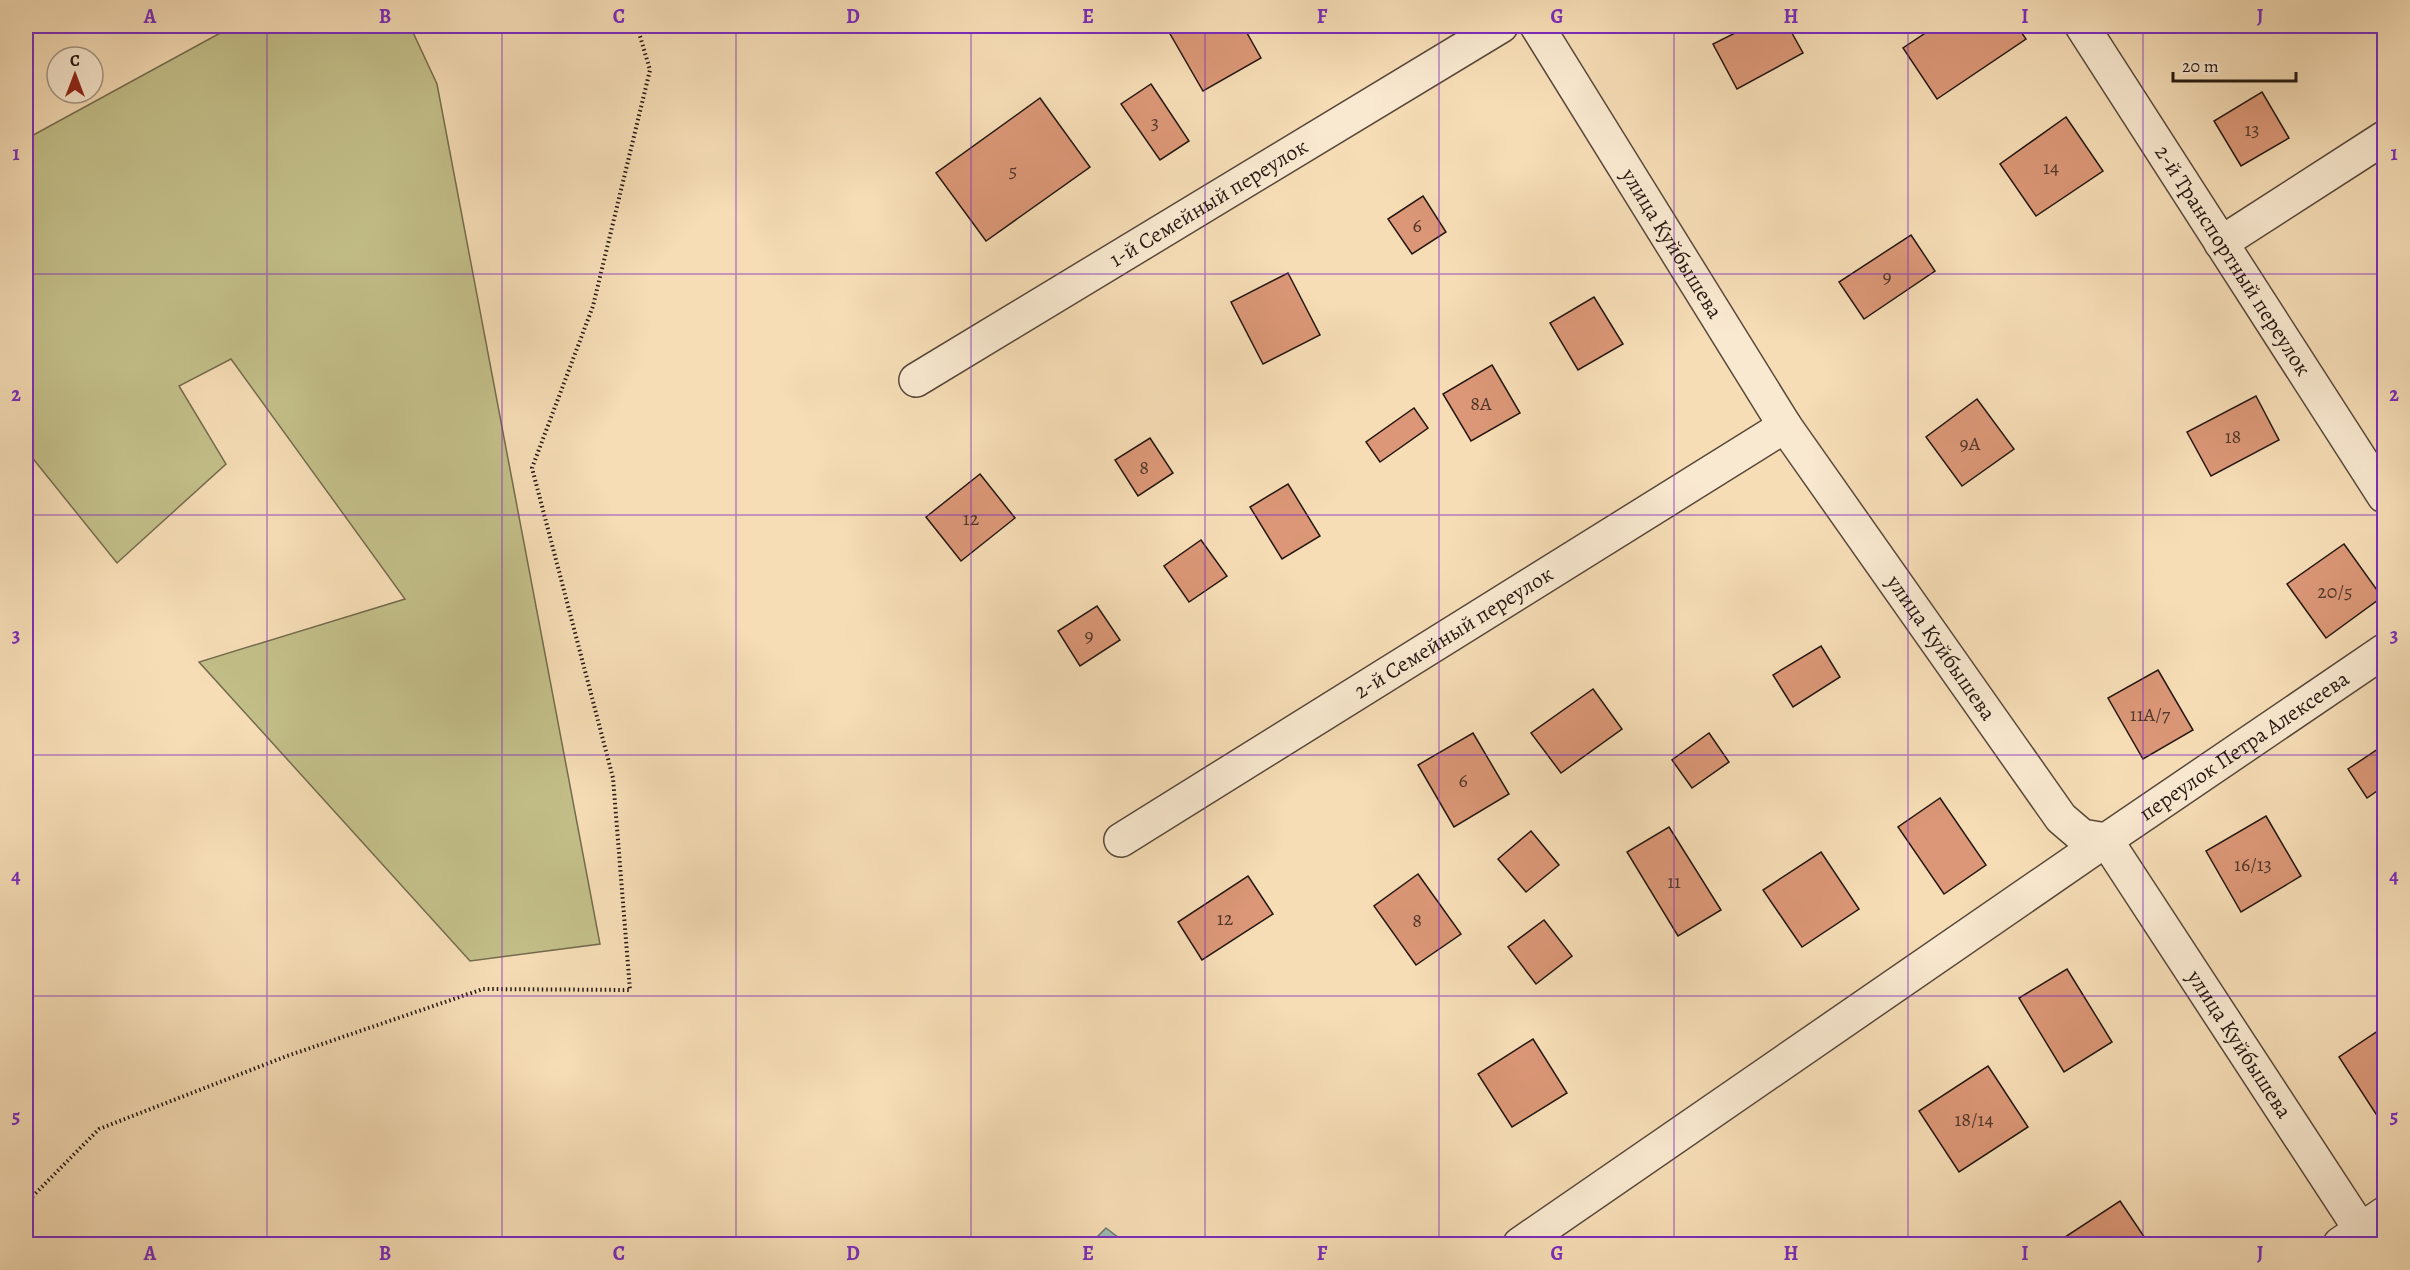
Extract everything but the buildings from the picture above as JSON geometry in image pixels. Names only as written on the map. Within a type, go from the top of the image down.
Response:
[{"type":"street","name":"1-й Семейный переулок","points":[[916,380],[1501,26]]},
{"type":"street","name":"улица Куйбышева","points":[[1537,26],[1785,426],[2061,819],[2082,836],[2106,840],[2364,1233]]},
{"type":"street","name":"2-й Транспортный переулок","points":[[2082,26],[2385,496]]},
{"type":"street","points":[[2222,243],[2385,138]]},
{"type":"street","name":"2-й Семейный переулок","points":[[1122,840],[1785,426]]},
{"type":"street","name":"переулок Петра Алексеева","points":[[1520,1245],[2106,840],[2385,651]]},
{"type":"path","points":[[26,1203],[99,1129],[287,1056],[483,989],[630,990],[613,778],[532,468],[593,306],[650,70],[637,26]]},
{"type":"shaded area","points":[[233,26],[410,26],[437,84],[600,944],[470,961],[199,662],[405,599],[231,359],[179,386],[226,464],[117,563],[26,450],[26,139],[88,105],[105,105],[105,96]]},
{"type":"water","points":[[1106,1228],[1127,1244],[1090,1244]]}]
